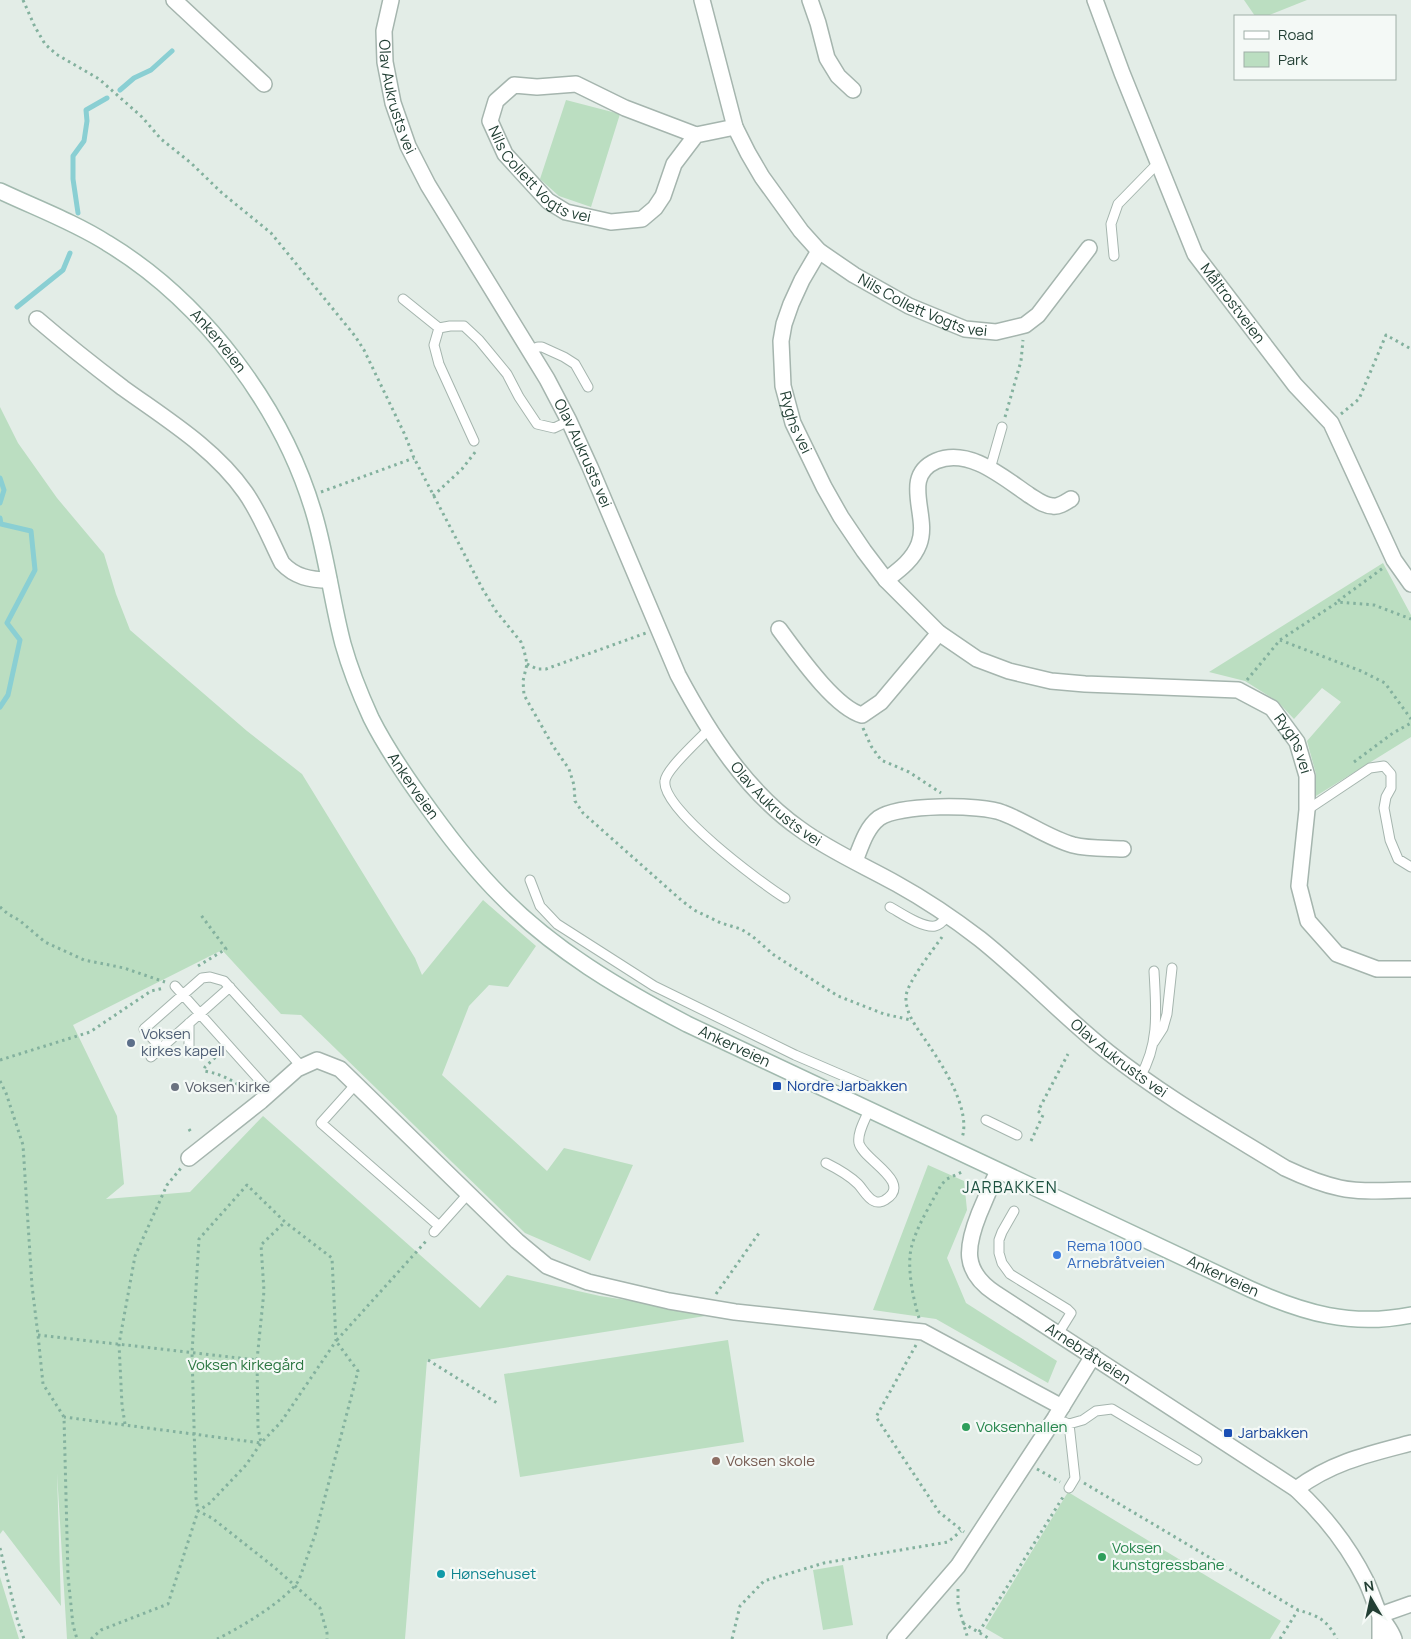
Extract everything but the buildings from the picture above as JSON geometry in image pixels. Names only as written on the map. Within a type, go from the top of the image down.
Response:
[{"type":"street","points":[[174,0],[264,84]]},
{"type":"street","name":"Olav Aukrusts vei","points":[[391,0],[384,31],[385,62],[393,103],[408,146],[428,185],[548,379],[590,467],[678,675],[727,756],[745,778],[781,814],[801,830],[898,884],[950,918],[992,949],[1088,1036],[1140,1077],[1284,1168],[1304,1177],[1342,1188],[1411,1190]]},
{"type":"street","name":"Nils Collett Vogts vei","points":[[702,0],[735,127],[762,177],[800,231],[819,251],[854,275],[909,306],[965,329],[996,332],[1025,325],[1038,315],[1089,248]]},
{"type":"street","points":[[810,0],[827,58],[838,76],[852,90]]},
{"type":"street","name":"Måltrostveien","points":[[1095,0],[1122,73],[1195,254],[1296,385],[1331,423],[1394,560],[1411,584]]},
{"type":"street","name":"Nils Collett Vogts vei","points":[[576,84],[625,108],[696,135],[674,164],[663,196],[655,208],[642,218],[611,222],[566,212],[548,201],[505,154],[490,120],[496,101],[514,85],[576,84]]},
{"type":"street","points":[[696,135],[735,127]]},
{"type":"street","name":"Ankerveien","points":[[0,191],[77,226],[106,242],[151,273],[184,303],[215,336],[258,394],[285,441],[308,497],[315,518],[349,664],[364,703],[382,739],[398,766],[472,864],[502,897],[544,935],[612,983],[687,1024],[1221,1276],[1298,1309],[1329,1316],[1355,1320],[1411,1316]]},
{"type":"street","name":"Ryghs vei","points":[[819,251],[790,304],[784,324],[780,341],[783,386],[794,423],[824,487],[845,524],[886,580],[939,633],[977,660],[1009,671],[1051,681],[1238,690],[1272,708],[1297,742],[1307,776],[1307,810],[1299,886],[1308,921],[1337,954],[1377,969],[1411,968]]},
{"type":"street","points":[[37,319],[89,362],[178,428],[216,460],[244,490],[282,563],[289,571],[307,578],[329,580]]},
{"type":"street","points":[[886,580],[904,565],[919,545],[923,527],[917,493],[918,482],[921,474],[928,466],[937,461],[958,458],[990,468],[1043,504],[1055,507],[1071,499]]},
{"type":"street","points":[[779,629],[825,687],[851,710],[862,715],[881,702],[939,633]]},
{"type":"street","points":[[855,861],[871,826],[885,814],[907,810],[948,808],[989,808],[1073,845],[1123,849]]},
{"type":"street","points":[[189,1158],[297,1069],[317,1060],[340,1069],[517,1241],[547,1266],[588,1282],[668,1301],[735,1312],[923,1332],[1058,1413]]},
{"type":"street","name":"Arnebråtveien","points":[[998,1171],[970,1239],[969,1255],[972,1270],[976,1276],[987,1288],[1296,1489],[1316,1509],[1347,1549],[1365,1580],[1380,1615],[1394,1639]]},
{"type":"street","points":[[895,1639],[958,1566],[1093,1356]]},
{"type":"street","points":[[1296,1489],[1320,1473],[1344,1462],[1411,1443]]},
{"type":"street","points":[[1380,1615],[1411,1604]]},
{"type":"street","name":"Arnebråtveien","points":[[1380,1615],[1380,1639]]},
{"type":"lane","points":[[1114,256],[1111,224],[1118,204],[1158,163]]},
{"type":"lane","points":[[403,299],[439,328],[464,326],[479,340],[507,374],[519,397],[537,424],[554,428],[569,421]]},
{"type":"lane","points":[[439,328],[434,345],[439,364],[474,441]]},
{"type":"lane","points":[[530,350],[542,347],[575,364],[588,387]]},
{"type":"lane","points":[[990,468],[1002,427]]},
{"type":"lane","points":[[710,729],[670,769],[664,780],[666,792],[678,810],[692,824],[766,886],[785,898]]},
{"type":"lane","points":[[1307,810],[1370,768],[1384,766],[1392,774],[1391,788],[1386,797],[1384,808],[1390,840],[1398,859],[1411,867]]},
{"type":"lane","points":[[530,880],[540,906],[557,924],[624,968],[654,986],[787,1051],[867,1086]]},
{"type":"lane","points":[[890,907],[921,924],[934,926],[950,918]]},
{"type":"lane","points":[[1154,1042],[1163,1028],[1167,1014],[1172,968]]},
{"type":"lane","points":[[1140,1077],[1149,1062],[1154,1042],[1156,1010],[1154,971]]},
{"type":"lane","points":[[161,1048],[144,1029],[202,978],[210,977],[224,980],[302,1067]]},
{"type":"lane","points":[[175,986],[228,1046],[265,1097]]},
{"type":"lane","points":[[151,1058],[230,987]]},
{"type":"lane","points":[[189,1023],[189,1052]]},
{"type":"lane","points":[[356,1084],[321,1123],[437,1229],[468,1194]]},
{"type":"lane","points":[[826,1163],[849,1176],[874,1202],[887,1199],[892,1192],[893,1183],[890,1177],[867,1156],[859,1145],[858,1138],[869,1110]]},
{"type":"lane","points":[[986,1120],[1017,1136]]},
{"type":"lane","points":[[1014,1211],[999,1240],[1000,1259],[1010,1274],[1071,1313],[1058,1334]]},
{"type":"lane","points":[[1069,1424],[1083,1420],[1096,1411],[1112,1409],[1197,1460]]},
{"type":"lane","points":[[1058,1413],[1069,1424],[1075,1478],[1069,1488]]},
{"type":"path","points":[[23,0],[34,27],[45,44],[56,54],[99,79],[142,117],[161,140],[191,163],[222,193],[272,233],[355,336],[364,350],[433,496],[482,588],[496,611],[521,642],[527,658],[523,681],[524,696],[553,746],[569,769],[574,785],[575,802],[583,813],[694,910],[741,929],[774,955],[838,996],[884,1014],[911,1020]]},
{"type":"path","points":[[1002,427],[1021,361],[1025,325]]},
{"type":"path","points":[[1331,423],[1359,399],[1386,335],[1411,349]]},
{"type":"path","points":[[433,496],[462,469],[475,453],[474,441]]},
{"type":"path","points":[[308,497],[414,458]]},
{"type":"path","points":[[1238,690],[1280,640],[1338,602],[1394,560]]},
{"type":"path","points":[[1338,602],[1374,605],[1411,619]]},
{"type":"path","points":[[527,664],[537,669],[546,669],[659,629]]},
{"type":"path","points":[[1280,640],[1361,671],[1385,683],[1411,719]]},
{"type":"path","points":[[862,715],[866,736],[881,760],[909,772],[939,790],[948,808]]},
{"type":"path","points":[[0,907],[45,942],[84,960],[124,968],[175,986]]},
{"type":"path","points":[[201,915],[226,949],[198,965],[202,978]]},
{"type":"path","points":[[950,918],[912,982],[908,990],[907,1004],[911,1020],[943,1067],[953,1087],[962,1110],[964,1123],[961,1141]]},
{"type":"path","points":[[0,1060],[90,1032],[151,991],[175,986]]},
{"type":"path","points":[[228,1046],[205,1067],[204,1071],[226,1077],[265,1097]]},
{"type":"path","points":[[1031,1141],[1042,1115],[1038,1111],[1068,1054]]},
{"type":"path","points":[[0,1081],[6,1092],[23,1145],[30,1263],[42,1384],[64,1417],[68,1576],[76,1639]]},
{"type":"path","points":[[189,1129],[192,1134]]},
{"type":"path","points":[[125,1424],[122,1405],[119,1344],[135,1256],[167,1185],[189,1158]]},
{"type":"path","points":[[962,1172],[947,1179],[941,1185],[912,1244],[910,1256],[914,1300],[923,1332],[876,1417],[939,1512],[975,1540]]},
{"type":"path","points":[[91,1639],[101,1630],[168,1604],[198,1511],[193,1434],[192,1353],[199,1239],[247,1185],[285,1222],[332,1258],[336,1341],[358,1371],[315,1536],[303,1572],[296,1586],[285,1596],[251,1619],[217,1639]]},
{"type":"path","points":[[262,1443],[258,1427],[257,1360],[264,1291],[261,1245],[285,1222]]},
{"type":"path","points":[[198,1511],[210,1503],[246,1465],[281,1422],[336,1341],[437,1229]]},
{"type":"path","points":[[706,1307],[759,1233]]},
{"type":"path","points":[[38,1335],[257,1360]]},
{"type":"path","points":[[428,1360],[497,1403]]},
{"type":"path","points":[[64,1417],[262,1443]]},
{"type":"path","points":[[979,1632],[1069,1488],[1026,1462]]},
{"type":"path","points":[[1075,1478],[1298,1610],[1324,1619],[1332,1628],[1337,1639]]},
{"type":"path","points":[[198,1511],[212,1518],[296,1586],[320,1608],[328,1633],[327,1639]]},
{"type":"path","points":[[732,1639],[740,1606],[764,1581],[824,1563],[948,1542],[962,1530]]},
{"type":"path","points":[[0,1548],[24,1639]]},
{"type":"path","points":[[958,1566],[958,1605],[968,1639]]},
{"type":"path","points":[[1280,1639],[1298,1610]]},
{"type":"path","points":[[963,1623],[990,1639]]},
{"type":"green space","points":[[1244,0],[1307,0],[1270,15],[1254,15]]},
{"type":"green space","points":[[566,100],[620,114],[591,207],[559,196],[540,179]]},
{"type":"green space","name":"Voksen kirkegård","points":[[0,407],[18,443],[57,498],[104,554],[116,594],[130,630],[247,731],[302,774],[415,958],[422,975],[483,900],[536,946],[508,987],[489,985],[469,1006],[442,1075],[547,1171],[564,1148],[633,1165],[590,1261],[525,1233],[301,1015],[281,1014],[222,950],[73,1025],[117,1116],[124,1184],[106,1199],[190,1192],[263,1116],[480,1308],[507,1275],[600,1296],[718,1314],[427,1360],[405,1639],[67,1639],[57,1473],[61,1606],[3,1530],[0,1534]]},
{"type":"green space","points":[[1383,563],[1411,615],[1411,737],[1316,796],[1316,774],[1307,741],[1341,702],[1322,688],[1294,719],[1277,701],[1245,681],[1209,672]]},
{"type":"green space","points":[[928,1165],[964,1181],[967,1210],[947,1258],[966,1303],[1057,1361],[1048,1383],[936,1319],[873,1310]]},
{"type":"green space","points":[[728,1340],[744,1442],[520,1477],[504,1374]]},
{"type":"green space","name":"Voksen kunstgressbane","points":[[1068,1492],[1281,1621],[1270,1639],[1004,1639],[985,1628]]},
{"type":"green space","points":[[843,1565],[853,1625],[823,1630],[813,1570]]},
{"type":"green space","points":[[0,1577],[19,1639],[0,1639]]},
{"type":"waterway","points":[[120,90],[134,78],[151,70],[172,51]]},
{"type":"waterway","points":[[78,213],[73,179],[73,156],[84,141],[87,121],[86,110],[107,98]]},
{"type":"waterway","points":[[17,307],[63,270],[70,253]]},
{"type":"waterway","points":[[0,478],[4,490],[0,503]]},
{"type":"waterway","points":[[0,518],[1,524],[31,531],[35,570],[7,623],[20,640],[8,695],[0,707]]},
{"type":"place","name":"Voksen kirkes kapell","points":[[131,1043]]},
{"type":"place","name":"Nordre Jarbakken","points":[[777,1086]]},
{"type":"place","name":"Voksen kirke","points":[[175,1087]]},
{"type":"place","name":"Rema 1000 Arnebråtveien","points":[[1057,1255]]},
{"type":"place","name":"Voksenhallen","points":[[966,1427]]},
{"type":"place","name":"Jarbakken","points":[[1228,1433]]},
{"type":"place","name":"Voksen skole","points":[[716,1461]]},
{"type":"place","name":"Voksen kunstgressbane","points":[[1102,1557]]},
{"type":"place","name":"Hønsehuset","points":[[441,1574]]},
{"type":"district","name":"JARBAKKEN","points":[[1010,1187]]}]
